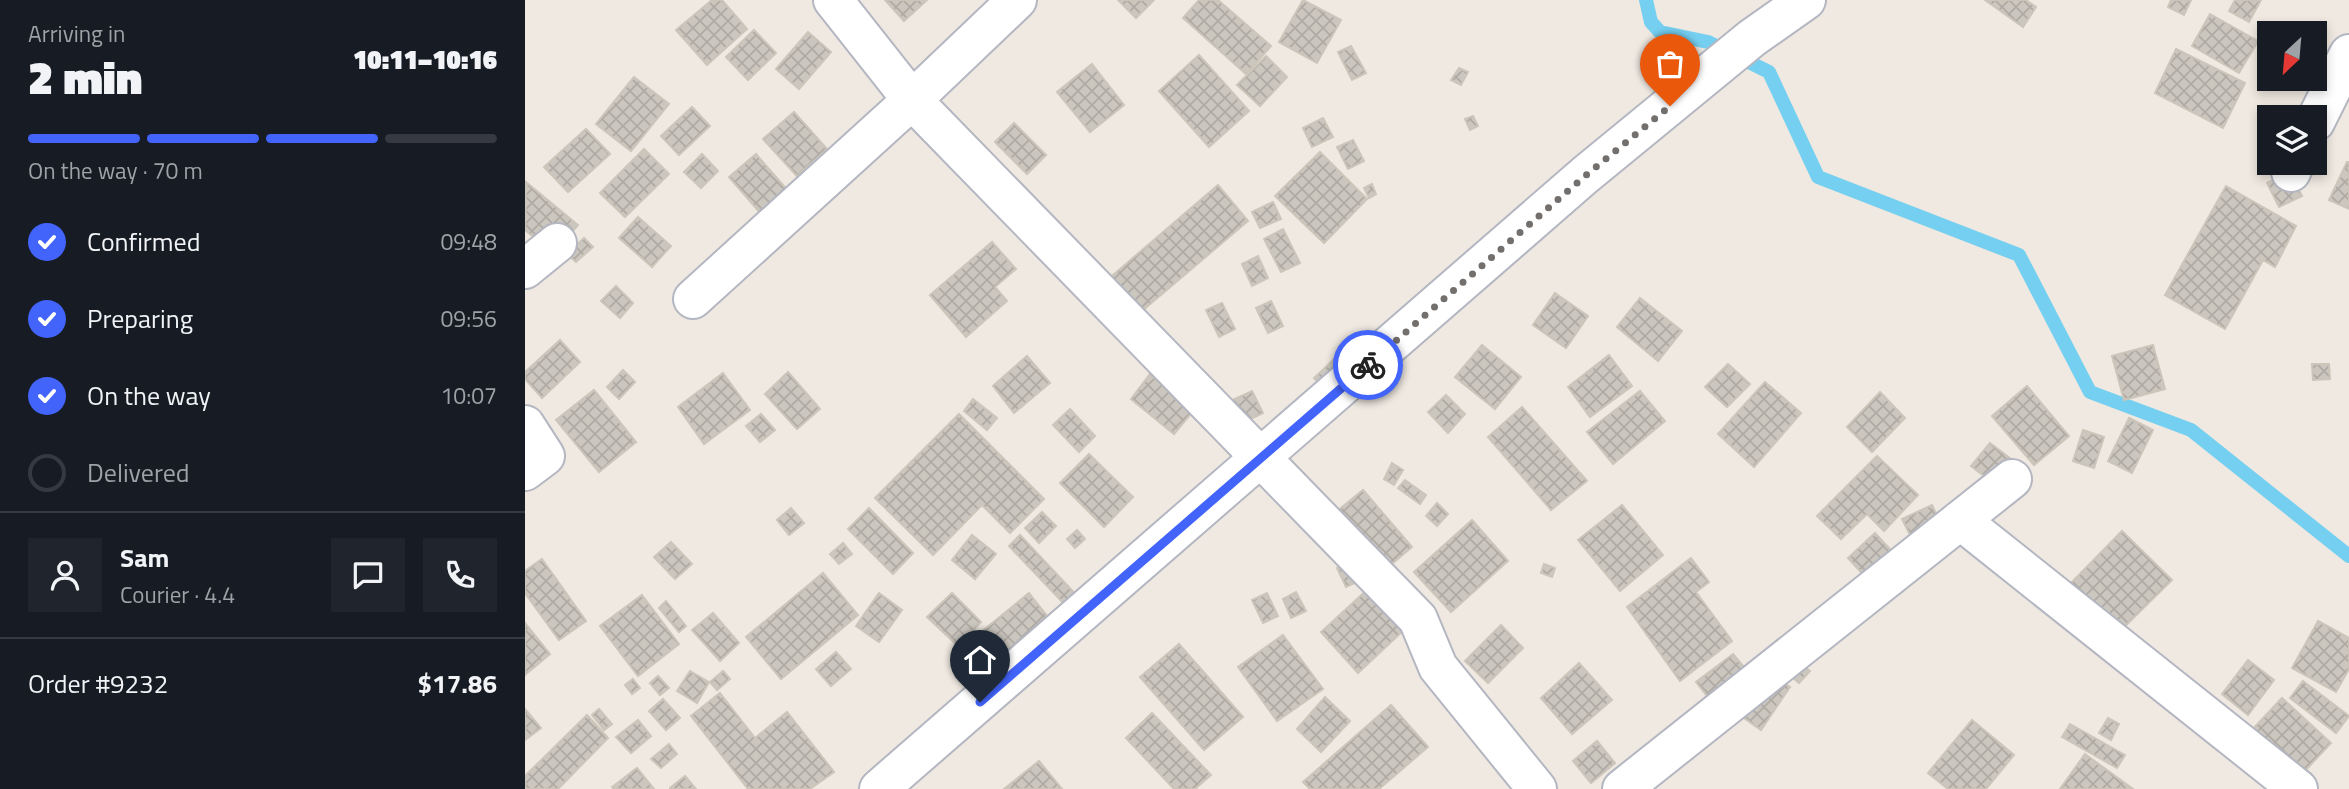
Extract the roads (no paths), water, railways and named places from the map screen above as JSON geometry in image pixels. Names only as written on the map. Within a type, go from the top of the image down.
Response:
[{"type":"street","points":[[833,0],[912,100],[1418,619],[1438,667],[1537,789]]},
{"type":"street","points":[[693,299],[912,100],[1017,0]]},
{"type":"street","points":[[879,789],[1585,176],[1752,38],[1806,0]]},
{"type":"street","points":[[2324,105],[2349,54]]},
{"type":"street","points":[[525,269],[557,243]]},
{"type":"street","points":[[1622,789],[2012,479]]},
{"type":"street","points":[[1960,520],[2298,789]]},
{"type":"waterway","points":[[1646,0],[1651,22],[1660,32],[1708,42],[1769,72],[1818,177],[2019,255],[2090,392],[2191,430],[2349,556]]}]
